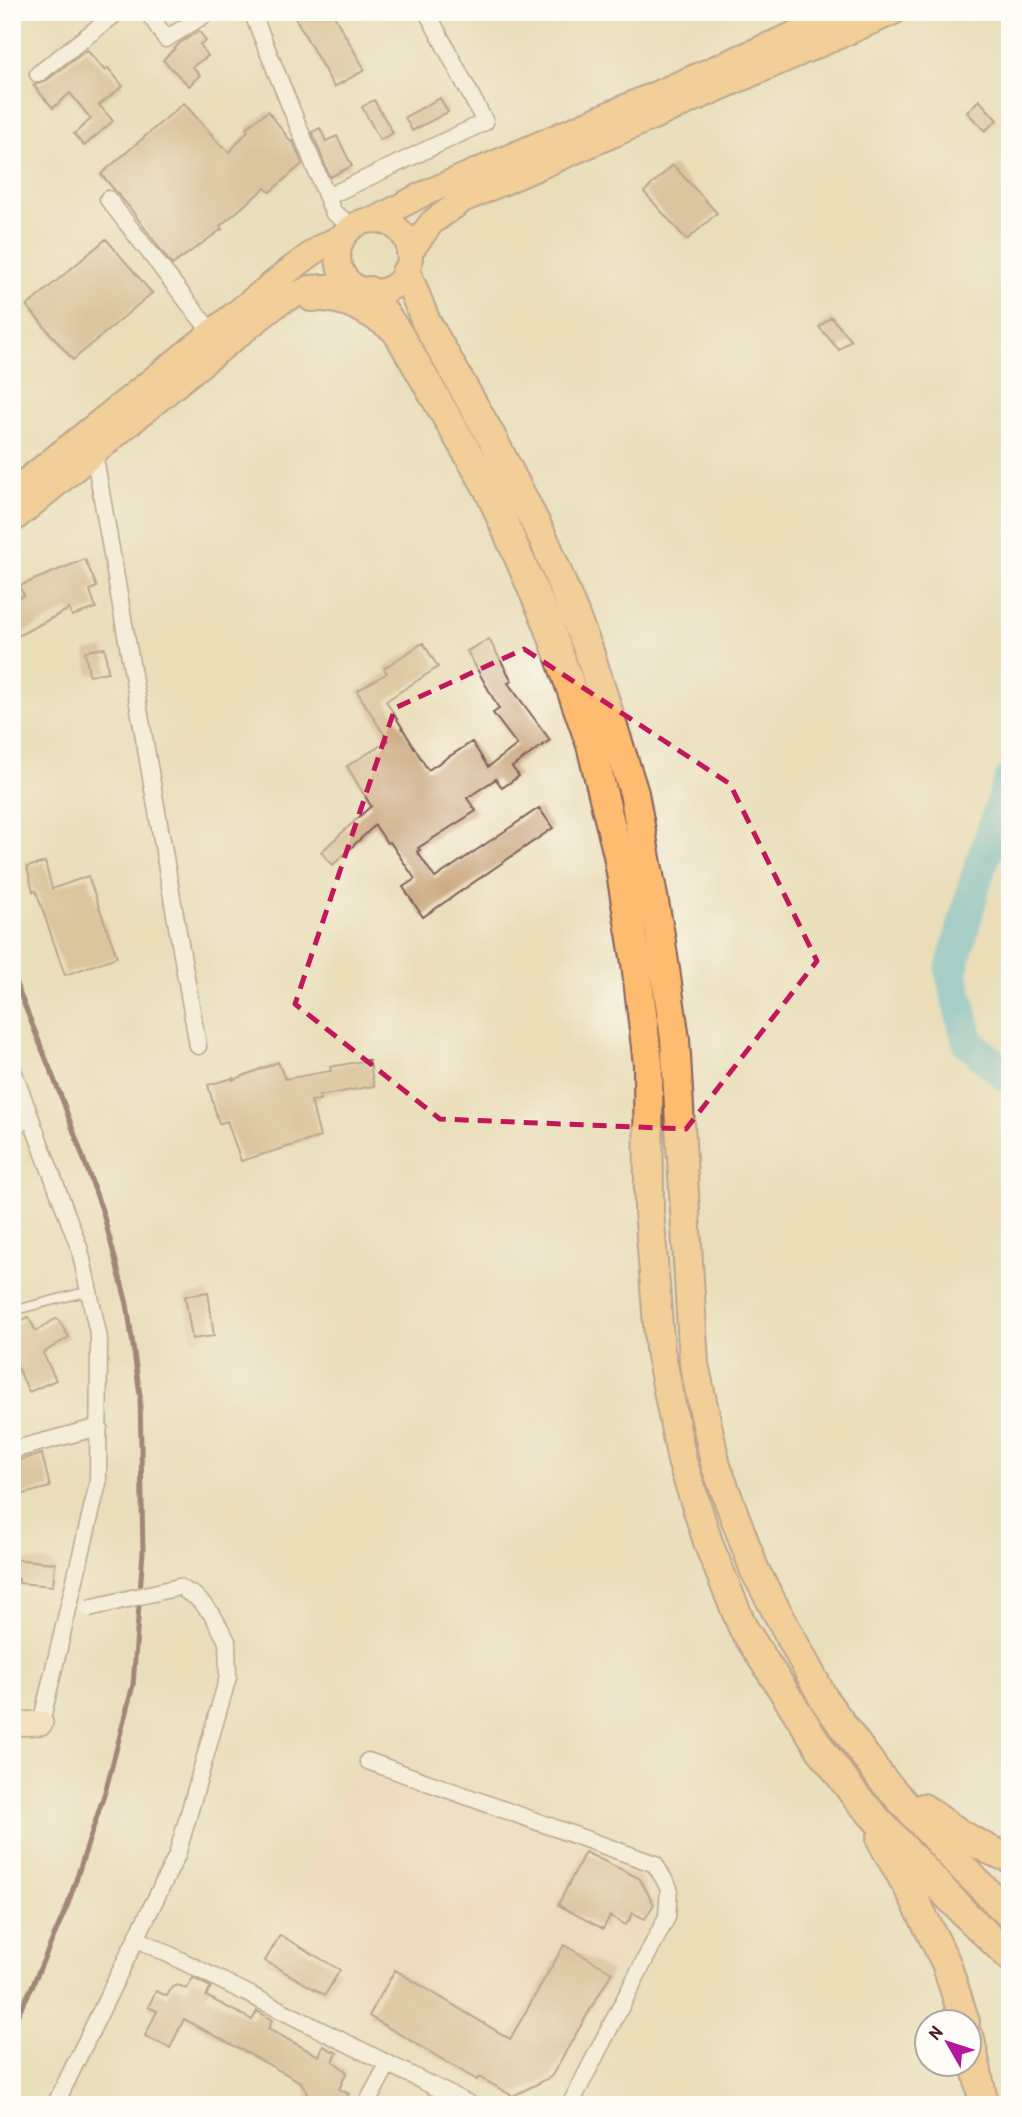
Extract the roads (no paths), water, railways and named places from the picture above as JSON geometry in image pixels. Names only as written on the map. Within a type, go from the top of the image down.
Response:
[{"type":"highway","points":[[407,262],[426,323],[492,438],[545,542],[589,651],[634,793],[660,935],[675,1039],[694,1364],[716,1466],[755,1571],[825,1701],[881,1778],[959,1864],[1010,1915]]},
{"type":"highway","points":[[361,288],[399,335],[489,490],[548,624],[594,757],[618,855],[636,963],[648,1064],[649,1210],[660,1350],[686,1473],[710,1548],[743,1628],[822,1751],[857,1798],[964,1913],[1010,1957]]},
{"type":"highway","points":[[881,1778],[945,1824],[999,1855],[1010,1858]]},
{"type":"highway","points":[[857,1798],[913,1896],[946,1963],[960,2008]]},
{"type":"highway","points":[[978,2078],[984,2105]]},
{"type":"main road","points":[[12,492],[321,247],[421,195],[846,12]]},
{"type":"main road","points":[[12,521],[279,303],[310,288],[387,289],[401,279],[407,262],[432,222],[463,200],[894,12]]},
{"type":"main road","points":[[426,323],[422,298],[423,272],[429,247],[441,224],[463,200]]},
{"type":"main road","points":[[361,288],[344,277],[338,256],[357,227],[384,222],[402,233],[407,262]]},
{"type":"main road","points":[[279,303],[312,299],[337,300],[353,305],[399,335]]},
{"type":"street","points":[[38,74],[118,12]]},
{"type":"street","points":[[148,12],[166,39],[209,12]]},
{"type":"street","points":[[252,12],[333,212],[357,227]]},
{"type":"street","points":[[327,197],[485,122],[427,12]]},
{"type":"street","points":[[108,199],[211,332]]},
{"type":"street","points":[[94,452],[198,1046]]},
{"type":"street","points":[[12,1068],[80,1250],[99,1338],[98,1483],[41,1723],[12,1724]]},
{"type":"street","points":[[12,1450],[99,1427]]},
{"type":"street","points":[[55,2105],[177,1855],[229,1677],[227,1641],[212,1614],[196,1597],[179,1587],[68,1611]]},
{"type":"street","points":[[368,1761],[655,1864],[669,1888],[667,1917],[570,2105]]},
{"type":"street","points":[[138,1939],[471,2105]]},
{"type":"street","points":[[366,2105],[388,2064]]},
{"type":"lane","points":[[12,1133],[32,1120]]},
{"type":"lane","points":[[12,1311],[89,1291]]},
{"type":"waterway","points":[[1010,780],[977,876],[951,971],[968,1042],[1010,1079]]},
{"type":"railway","points":[[12,974],[62,1099],[103,1213],[127,1304],[140,1395],[143,1552],[133,1685],[106,1789],[68,1904],[12,2025]]}]
